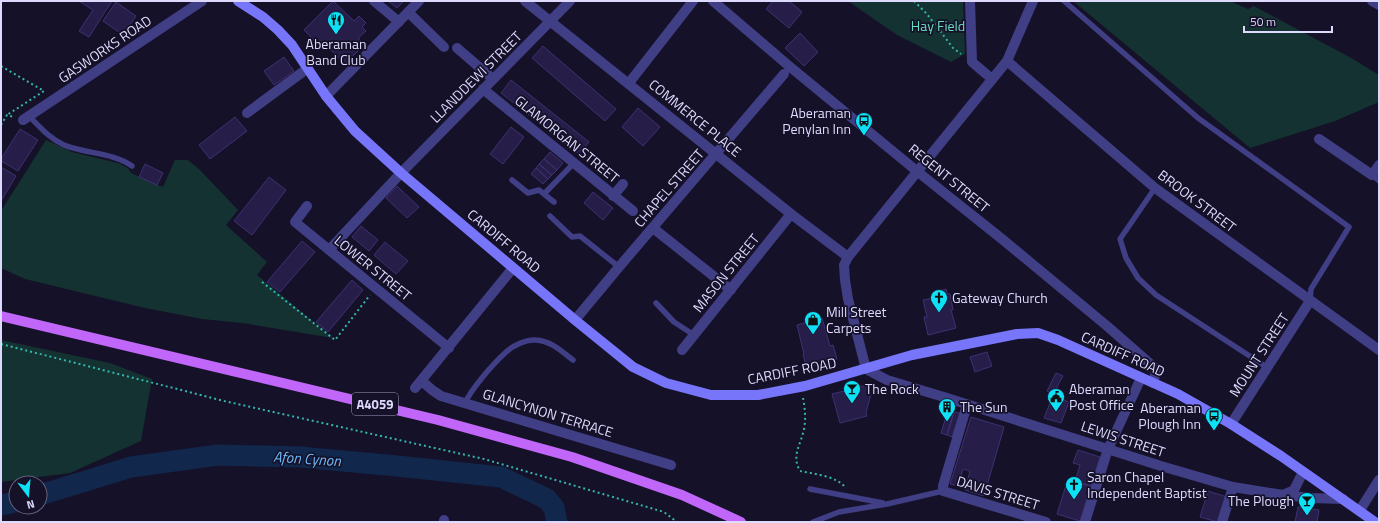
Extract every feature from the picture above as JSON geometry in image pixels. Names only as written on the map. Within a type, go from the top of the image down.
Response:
[{"type":"main road","name":"CARDIFF ROAD","points":[[238,1],[263,17],[278,30],[292,45],[326,96],[355,131],[401,173],[633,367],[666,383],[711,395],[758,395],[801,387],[912,356],[1017,334],[1038,333],[1058,340],[1178,394],[1231,424],[1281,456],[1360,510],[1375,522]]},
{"type":"main road","name":"A4059","points":[[1,316],[431,418],[572,457],[682,495],[741,522]]},
{"type":"street","name":"GASWORKS ROAD","points":[[26,118],[202,1]]},
{"type":"street","points":[[374,1],[399,22]]},
{"type":"street","points":[[326,96],[418,1]]},
{"type":"street","name":"COMMERCE PLACE","points":[[526,1],[791,214],[848,256]]},
{"type":"street","name":"LLANDDEWI STREET","points":[[329,250],[401,173],[570,1]]},
{"type":"street","points":[[629,83],[693,1]]},
{"type":"street","name":"REGENT STREET","points":[[712,1],[789,66],[918,172],[1009,244],[1107,326],[1155,368],[1156,372],[1153,383]]},
{"type":"street","points":[[970,1],[972,62],[992,79]]},
{"type":"street","points":[[866,369],[848,299],[844,265],[848,256],[1007,61],[1033,1]]},
{"type":"street","points":[[1372,1],[1379,5]]},
{"type":"street","points":[[408,12],[444,47]]},
{"type":"street","points":[[457,48],[493,79]]},
{"type":"street","name":"BROOK STREET","points":[[1007,61],[1155,188],[1379,350]]},
{"type":"street","points":[[247,113],[308,68]]},
{"type":"street","name":"CHAPEL STREET","points":[[575,320],[784,74]]},
{"type":"street","name":"GLAMORGAN STREET","points":[[483,89],[573,164],[633,211]]},
{"type":"street","points":[[1319,138],[1376,178],[1379,164]]},
{"type":"street","points":[[613,196],[623,184]]},
{"type":"street","name":"LOWER STREET","points":[[307,206],[295,222],[449,348]]},
{"type":"street","name":"MASON STREET","points":[[682,350],[791,214]]},
{"type":"street","points":[[653,228],[731,290]]},
{"type":"street","points":[[449,348],[514,268]]},
{"type":"street","name":"MOUNT STREET","points":[[1231,424],[1310,301]]},
{"type":"street","name":"GLANCYNON TERRACE","points":[[449,348],[418,384],[441,396],[671,465]]},
{"type":"street","name":"LEWIS STREET","points":[[866,369],[887,380],[1161,466],[1233,487],[1310,498],[1343,499]]},
{"type":"street","points":[[1085,522],[1108,449],[1141,378]]},
{"type":"street","points":[[943,491],[943,486],[967,405]]},
{"type":"street","points":[[1283,495],[1294,490],[1304,472]]},
{"type":"street","points":[[1360,510],[1379,480]]},
{"type":"street","points":[[1222,522],[1233,487]]},
{"type":"street","name":"DAVIS STREET","points":[[943,491],[1046,522]]},
{"type":"lane","points":[[1064,1],[1198,118],[1349,227],[1311,289],[1310,301]]},
{"type":"lane","points":[[26,118],[46,134],[64,145],[123,160],[132,166]]},
{"type":"lane","points":[[544,194],[573,164]]},
{"type":"lane","points":[[512,180],[528,193],[539,190],[554,202]]},
{"type":"lane","points":[[1155,188],[1120,239],[1126,258],[1138,278],[1156,295],[1268,368]]},
{"type":"lane","points":[[550,216],[572,237],[580,236],[619,267]]},
{"type":"lane","points":[[656,303],[674,322],[694,335]]},
{"type":"lane","points":[[465,403],[470,394],[506,352],[523,342],[535,340],[547,342],[573,360]]},
{"type":"lane","points":[[810,489],[887,504]]},
{"type":"lane","points":[[813,522],[839,512],[887,504],[943,491]]},
{"type":"path","points":[[914,1],[927,14],[953,48],[972,62]]},
{"type":"path","points":[[1,66],[44,91],[7,115],[1,125]]},
{"type":"path","points":[[7,115],[26,118]]},
{"type":"path","points":[[262,282],[335,340],[375,288]]},
{"type":"path","points":[[1,344],[224,401],[484,459],[664,512],[677,522]]},
{"type":"path","points":[[801,387],[805,416],[804,429],[797,450],[796,464],[800,471],[826,477],[842,484],[850,496]]},
{"type":"green space","name":"Hay Field","points":[[848,1],[963,1],[965,54],[951,62],[897,35]]},
{"type":"green space","points":[[1073,1],[1230,1],[1248,9],[1254,6],[1353,59],[1379,75],[1379,102],[1335,121],[1250,148]]},
{"type":"green space","points":[[46,140],[72,152],[118,163],[128,168],[131,173],[163,187],[175,160],[188,160],[200,170],[238,210],[226,225],[267,262],[257,275],[333,338],[242,323],[202,319],[145,308],[25,279],[1,268],[1,211]]},
{"type":"green space","points":[[1,340],[110,363],[152,379],[141,441],[70,473],[48,476],[8,475],[8,481],[1,482]]},
{"type":"building","points":[[79,1],[112,1],[89,37],[79,31],[93,10]]},
{"type":"building","name":"Aberaman Band Club","points":[[333,1],[354,21],[359,16],[366,23],[362,27],[366,31],[358,38],[361,41],[357,45],[360,49],[345,64],[325,44],[322,48],[304,30]]},
{"type":"building","points":[[388,1],[404,1],[397,8]]},
{"type":"building","points":[[773,1],[789,1],[802,12],[789,28],[766,9]]},
{"type":"building","points":[[116,2],[136,16],[123,35],[103,21]]},
{"type":"building","points":[[800,33],[818,52],[804,66],[785,48]]},
{"type":"building","points":[[543,46],[616,109],[605,121],[532,58]]},
{"type":"building","points":[[284,57],[294,71],[274,85],[264,71]]},
{"type":"building","points":[[511,80],[589,142],[579,154],[501,93]]},
{"type":"building","points":[[638,108],[660,127],[643,146],[622,127]]},
{"type":"building","points":[[235,117],[247,131],[210,159],[199,145]]},
{"type":"building","points":[[511,127],[524,137],[503,164],[490,154]]},
{"type":"building","points":[[20,129],[38,140],[18,171],[1,161],[1,159]]},
{"type":"building","points":[[550,152],[563,163],[557,170],[544,159]]},
{"type":"building","points":[[544,159],[557,170],[552,175],[539,164]]},
{"type":"building","points":[[145,164],[163,173],[157,185],[139,177]]},
{"type":"building","points":[[539,164],[552,175],[548,179],[536,168]]},
{"type":"building","points":[[1,167],[16,176],[1,201]]},
{"type":"building","points":[[536,168],[548,179],[543,184],[531,174]]},
{"type":"building","points":[[269,177],[286,190],[252,235],[234,221]]},
{"type":"building","points":[[397,186],[419,207],[407,218],[386,198]]},
{"type":"building","points":[[593,192],[613,208],[603,220],[584,203]]},
{"type":"building","points":[[361,226],[378,240],[369,251],[352,237]]},
{"type":"building","points":[[302,241],[315,252],[280,292],[267,282]]},
{"type":"building","points":[[385,242],[408,261],[396,274],[374,255]]},
{"type":"building","points":[[352,280],[363,290],[328,332],[316,322]]},
{"type":"building","name":"Gateway Church","points":[[946,289],[947,294],[950,294],[953,310],[951,310],[956,328],[928,335],[924,317],[927,317],[923,300],[933,298],[932,293]]},
{"type":"building","name":"Mill Street Carpets","points":[[822,318],[830,346],[833,345],[837,359],[808,367],[807,362],[805,362],[797,325]]},
{"type":"building","points":[[987,352],[992,366],[975,372],[970,357]]},
{"type":"building","points":[[1056,373],[1063,376],[1053,394],[1047,391]]},
{"type":"building","name":"The Rock","points":[[868,385],[871,394],[866,413],[867,416],[840,423],[832,394]]},
{"type":"building","points":[[1054,393],[1063,396],[1061,399],[1069,402],[1061,423],[1044,418]]},
{"type":"building","name":"The Sun","points":[[948,410],[954,412],[947,435],[941,433]]},
{"type":"building","points":[[954,412],[960,413],[952,437],[947,435]]},
{"type":"building","points":[[971,417],[1004,427],[984,496],[965,490],[970,471],[963,469],[958,486],[950,484]]},
{"type":"building","points":[[1078,450],[1100,457],[1091,486],[1075,482],[1080,465],[1073,463]]},
{"type":"building","name":"Saron Chapel Independent Baptist","points":[[1068,479],[1091,486],[1080,521],[1057,514]]},
{"type":"building","points":[[1208,491],[1227,497],[1218,522],[1200,517]]},
{"type":"building","name":"The Plough","points":[[1298,507],[1319,510],[1317,522],[1295,522]]},
{"type":"waterway","name":"Afon Cynon","points":[[48,493],[131,467],[218,455],[300,457],[501,477],[547,499],[554,508],[557,522]]},
{"type":"waterway","name":"Afon Cynon","points":[[1,505],[8,504]]},
{"type":"place","name":"Aberaman Band Club","points":[[336,35]]},
{"type":"place","name":"Aberaman Penylan Inn","points":[[864,136]]},
{"type":"place","name":"Gateway Church","points":[[939,313]]},
{"type":"place","name":"Mill Street Carpets","points":[[813,335]]},
{"type":"place","name":"The Rock","points":[[852,404]]},
{"type":"place","name":"Aberaman Post Office","points":[[1056,412]]},
{"type":"place","name":"The Sun","points":[[947,422]]},
{"type":"place","name":"Aberaman Plough Inn","points":[[1214,431]]},
{"type":"place","name":"Saron Chapel Independent Baptist","points":[[1074,500]]},
{"type":"place","name":"The Plough","points":[[1307,516]]}]
